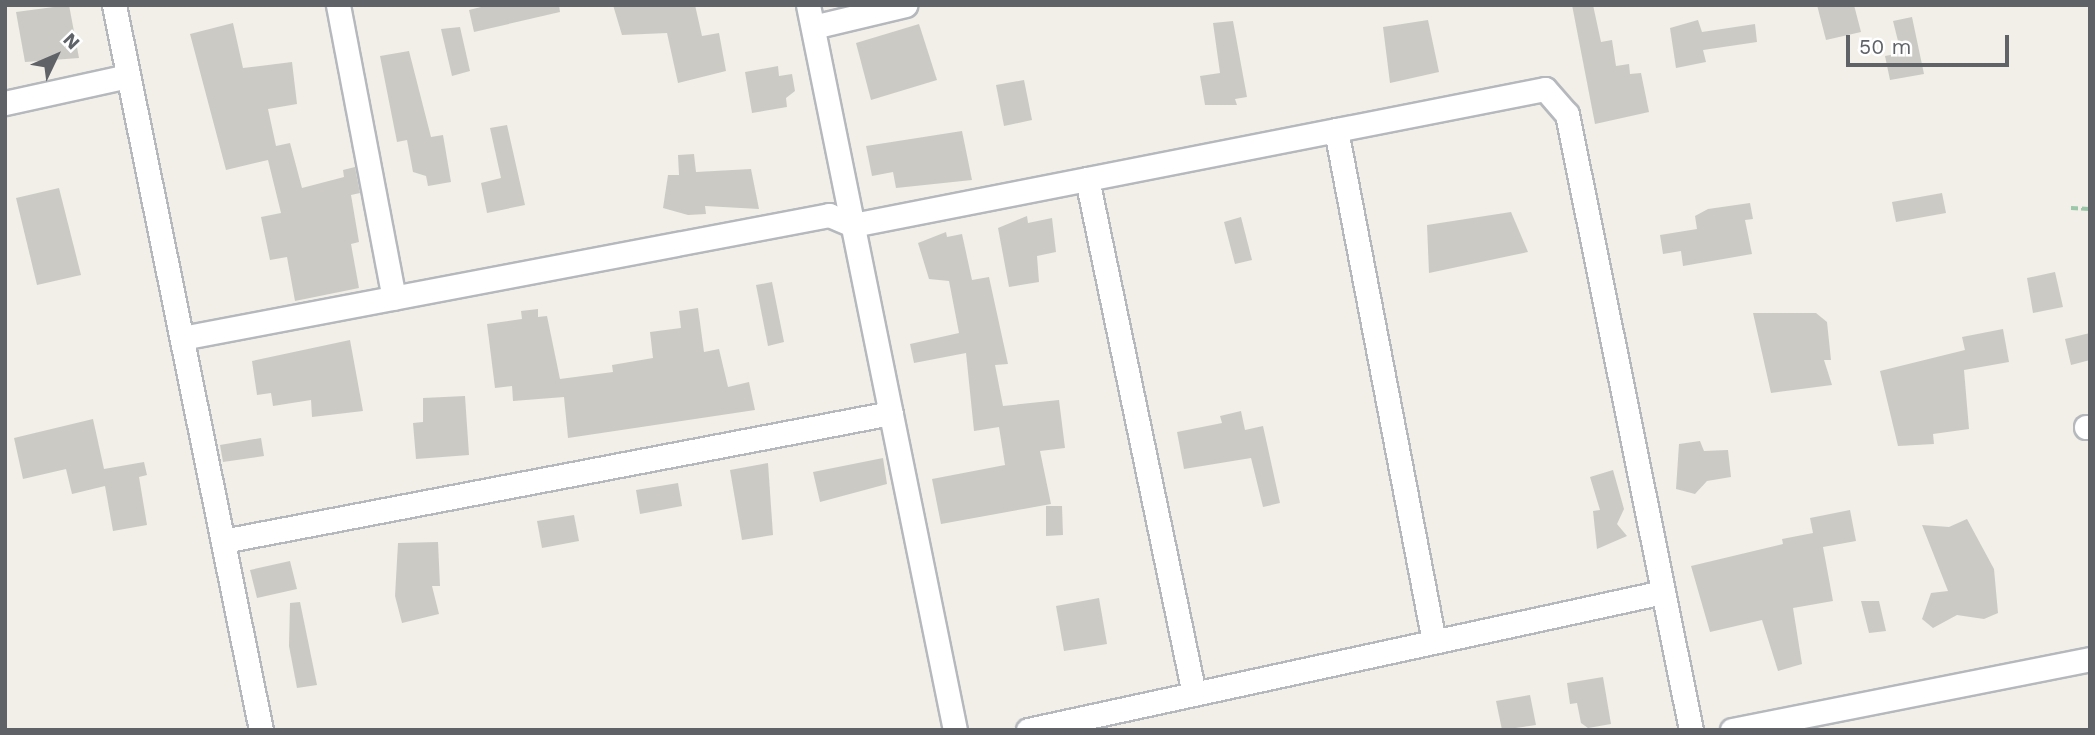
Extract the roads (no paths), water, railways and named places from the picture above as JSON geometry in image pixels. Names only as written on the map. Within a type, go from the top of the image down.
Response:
[{"type":"street","points":[[114,5],[261,730]]},
{"type":"street","points":[[338,5],[394,298]]},
{"type":"street","points":[[905,5],[811,16],[955,730]]},
{"type":"street","points":[[5,103],[128,76]]},
{"type":"street","points":[[181,338],[829,215],[853,225],[1545,89],[1558,99],[1567,114],[1691,730]]},
{"type":"street","points":[[1336,130],[1434,642]]},
{"type":"street","points":[[1087,179],[1194,694]]},
{"type":"street","points":[[223,541],[891,413]]},
{"type":"street","points":[[1028,730],[1663,592]]},
{"type":"street","points":[[1732,730],[2090,659]]}]
